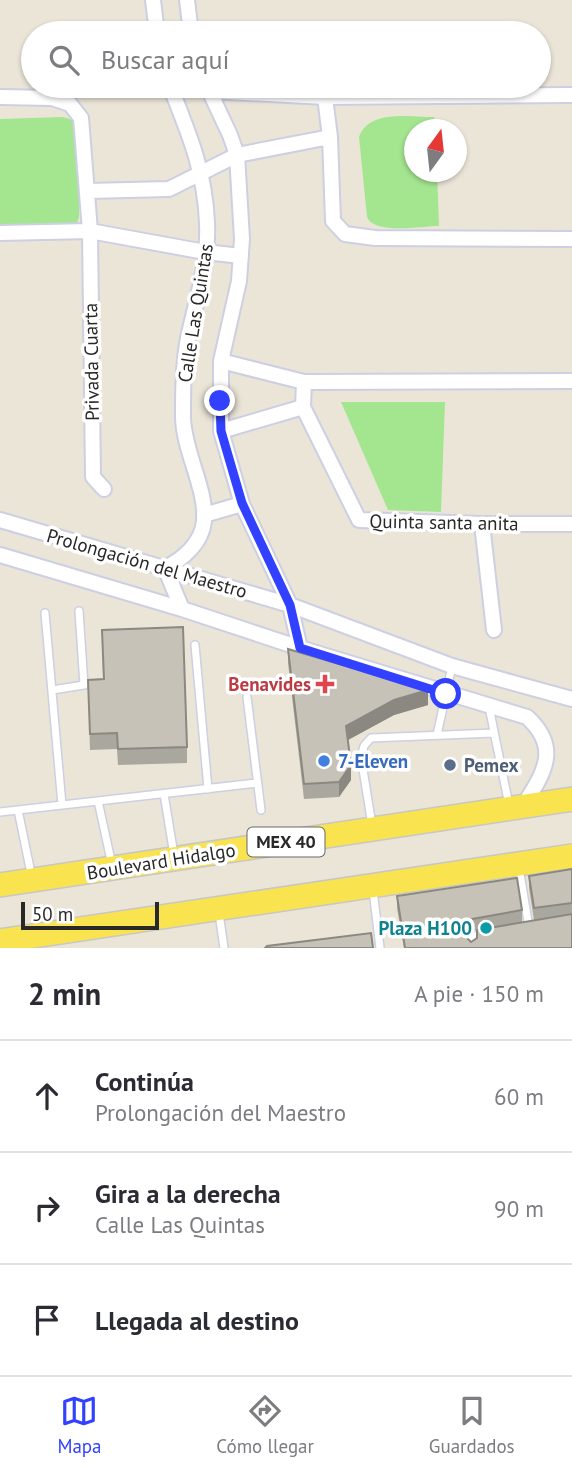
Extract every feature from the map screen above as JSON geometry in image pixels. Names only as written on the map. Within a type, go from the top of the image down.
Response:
[{"type":"main road","name":"Boulevard Hidalgo","points":[[0,886],[572,799]]},
{"type":"main road","points":[[0,941],[68,935],[218,909],[572,856]]},
{"type":"street","points":[[153,0],[156,21]]},
{"type":"street","points":[[187,0],[190,21]]},
{"type":"street","points":[[551,95],[572,95]]},
{"type":"street","name":"Privada Cuarta","points":[[0,97],[21,97]]},
{"type":"street","name":"Privada Cuarta","points":[[55,98],[70,104],[81,118],[90,232],[93,477],[104,489]]},
{"type":"street","name":"Calle Las Quintas","points":[[175,98],[202,171],[208,225],[183,370],[183,422],[202,496],[204,515]]},
{"type":"street","name":"Calle Las Quintas","points":[[213,98],[237,155],[242,256],[239,281],[220,361],[221,431],[242,503],[290,605],[300,648]]},
{"type":"street","points":[[325,98],[330,137],[333,221],[345,234],[375,238],[572,239]]},
{"type":"street","points":[[88,191],[169,189],[237,155],[330,137]]},
{"type":"street","points":[[0,233],[90,232],[242,256]]},
{"type":"street","points":[[220,361],[304,382],[572,381]]},
{"type":"street","points":[[221,431],[303,407],[304,382]]},
{"type":"street","name":"Quinta santa anita","points":[[303,407],[359,520],[572,524]]},
{"type":"street","points":[[182,609],[165,568],[181,560],[191,549],[204,524],[204,515],[242,503]]},
{"type":"street","name":"Prolongación del Maestro","points":[[0,520],[290,605],[452,666],[572,699]]},
{"type":"street","points":[[482,524],[494,630]]},
{"type":"street","name":"Prolongación del Maestro","points":[[0,555],[527,717],[541,730],[547,755],[541,778],[516,807]]},
{"type":"lane","points":[[52,690],[84,685],[79,611]]},
{"type":"lane","points":[[45,613],[62,805]]},
{"type":"lane","points":[[195,645],[208,789]]},
{"type":"lane","points":[[437,735],[452,666]]},
{"type":"lane","points":[[247,697],[261,810]]},
{"type":"lane","points":[[489,706],[494,733],[516,807]]},
{"type":"lane","points":[[373,829],[361,757],[364,746],[371,738],[494,733]]},
{"type":"lane","points":[[0,812],[257,783]]},
{"type":"lane","points":[[164,794],[175,859]]},
{"type":"lane","points":[[97,801],[112,868]]},
{"type":"lane","points":[[18,810],[33,880]]},
{"type":"lane","points":[[519,864],[529,927]]},
{"type":"lane","points":[[372,886],[380,948]]},
{"type":"lane","points":[[218,909],[224,948]]},
{"type":"lane","points":[[517,929],[540,925]]},
{"type":"lane","points":[[472,948],[470,937],[494,933]]},
{"type":"green space","points":[[62,117],[74,121],[80,132],[77,223],[69,227],[0,226],[0,119]]},
{"type":"green space","points":[[434,117],[404,119],[404,182],[437,182],[439,226],[388,228],[371,223],[367,217],[359,137],[364,128],[372,122],[381,118]]},
{"type":"green space","points":[[341,402],[445,402],[441,512],[388,510]]},
{"type":"building","points":[[183,627],[187,747],[118,749],[117,733],[90,734],[88,680],[104,679],[102,630]]},
{"type":"building","points":[[288,649],[428,690],[394,700],[346,726],[351,765],[339,782],[304,784]]},
{"type":"building","points":[[572,869],[572,903],[534,908],[529,876]]},
{"type":"building","name":"Plaza H100","points":[[517,878],[522,910],[467,920],[464,926],[466,937],[471,942],[477,938],[477,930],[572,914],[572,948],[405,948],[397,896]]},
{"type":"building","points":[[371,933],[373,948],[265,948],[267,946]]},
{"type":"place","name":"Benavides","points":[[325,684]]},
{"type":"place","name":"7-Eleven","points":[[324,761]]},
{"type":"place","name":"Pemex","points":[[450,765]]},
{"type":"place","name":"Plaza H100","points":[[486,928]]},
{"type":"route","points":[[220,401],[221,431],[242,503],[290,605],[300,648],[446,694]]}]
